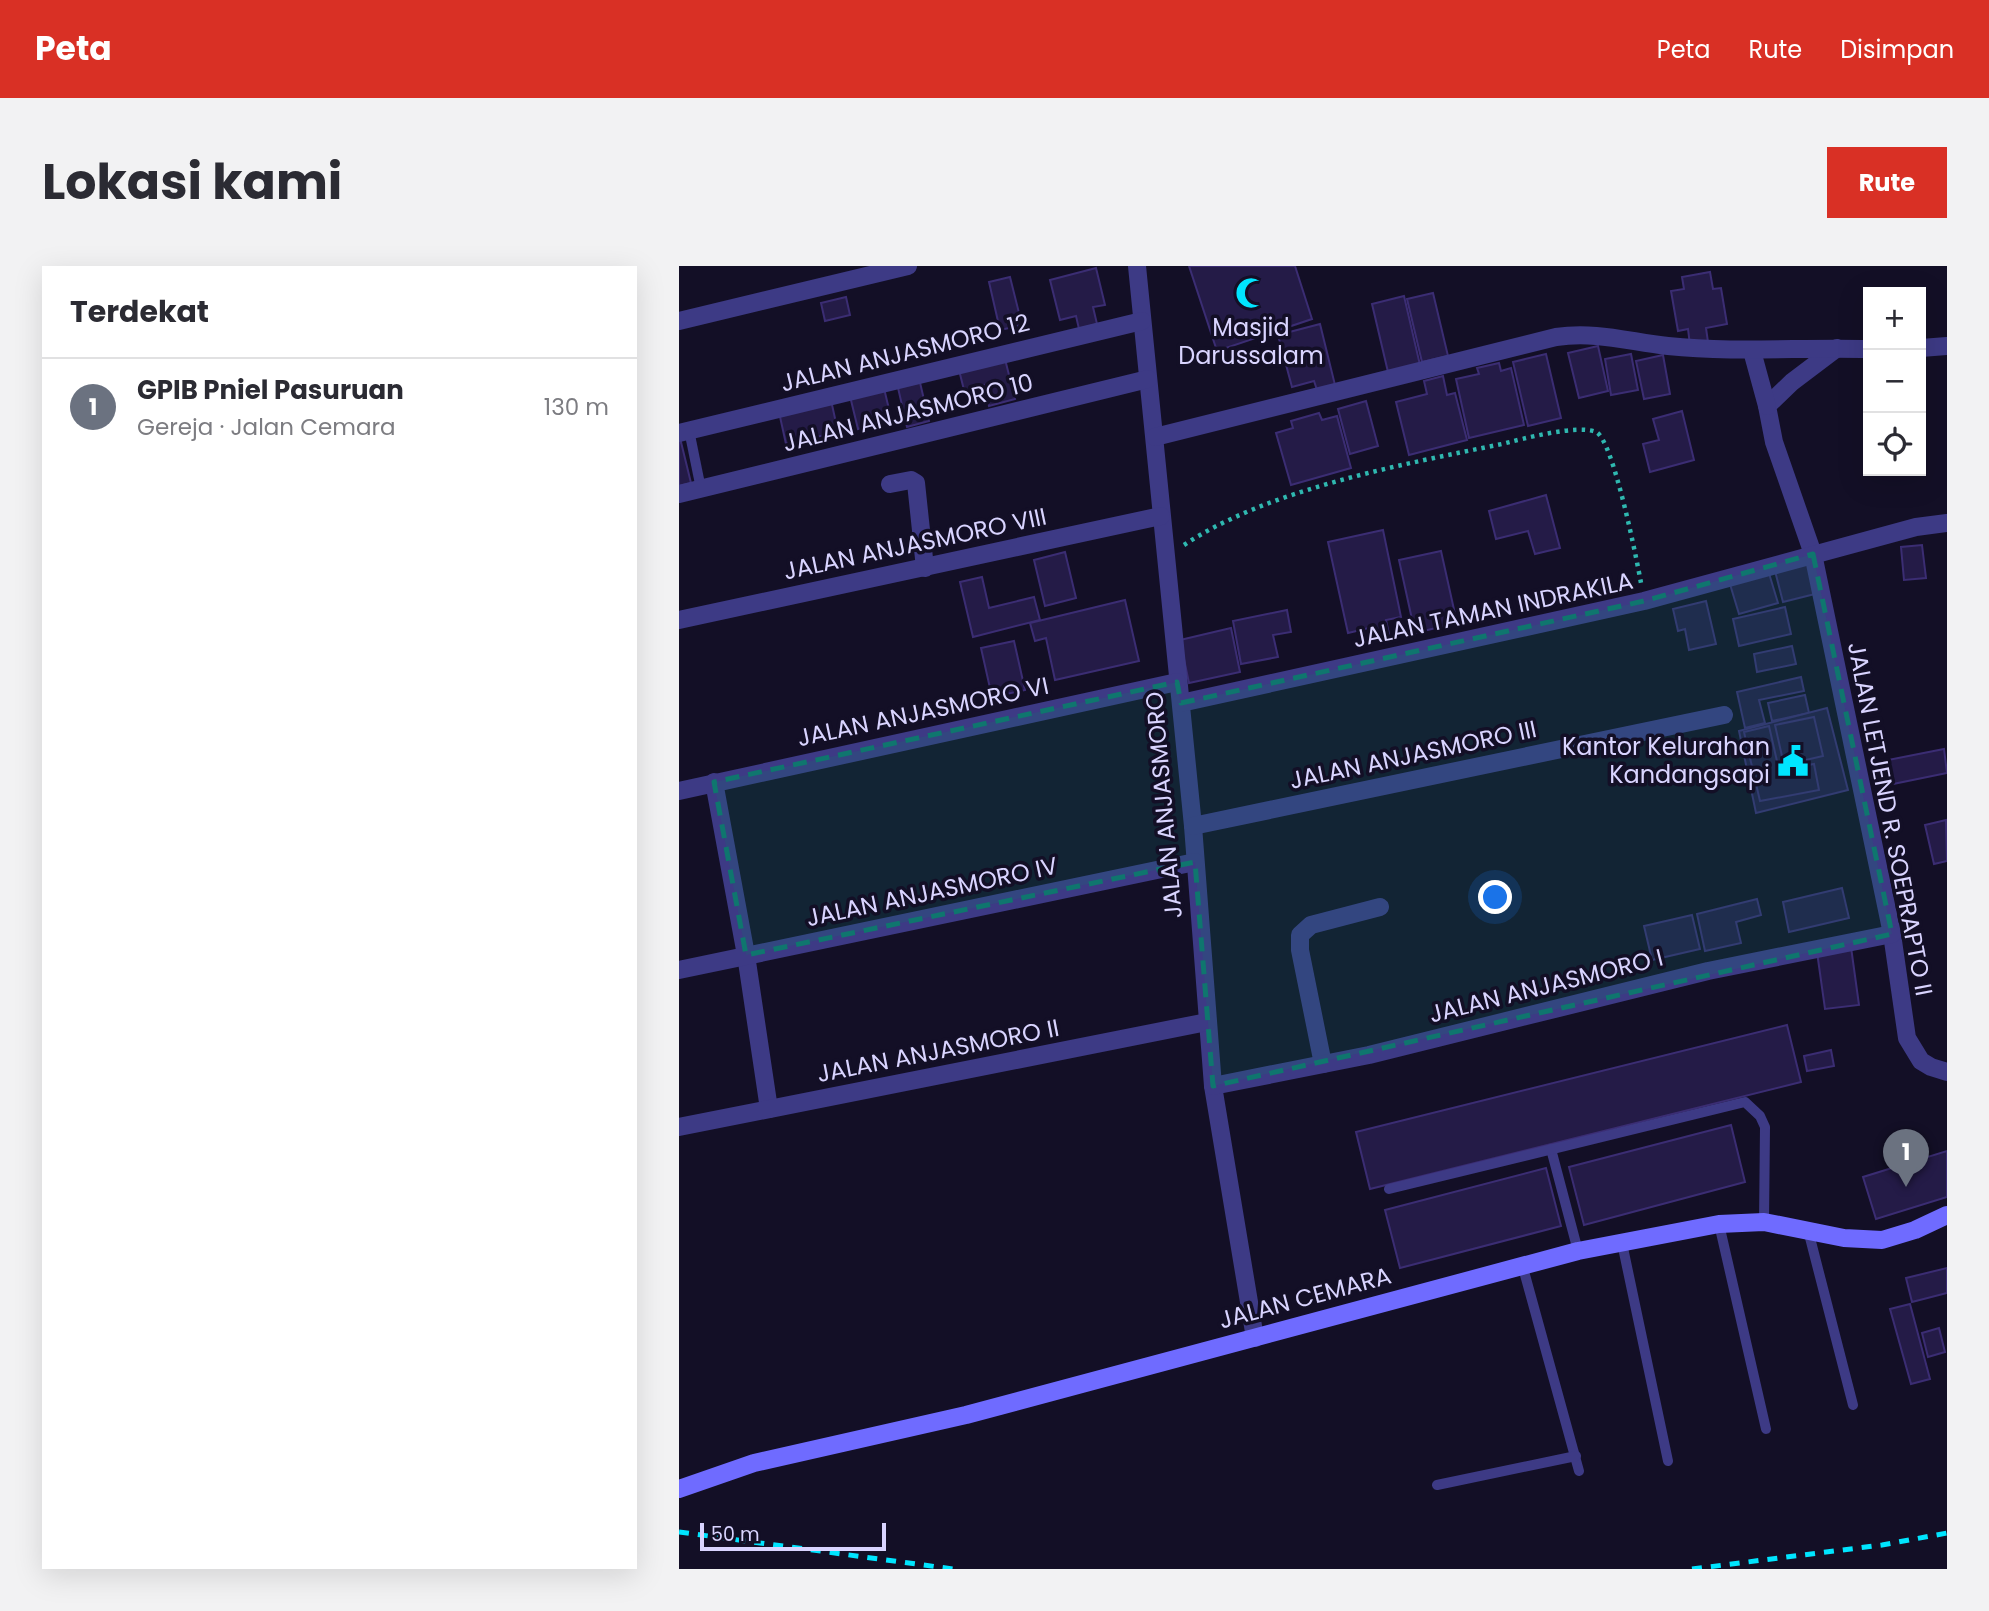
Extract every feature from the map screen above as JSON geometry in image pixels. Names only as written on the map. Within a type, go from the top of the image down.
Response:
[{"type":"street","points":[[679,321],[908,266]]},
{"type":"street","name":"JALAN ANJASMORO","points":[[1137,266],[1193,827],[1213,1086],[1255,1338]]},
{"type":"street","name":"JALAN ANJASMORO 12","points":[[684,432],[1142,321]]},
{"type":"street","points":[[1155,437],[1556,337],[1583,333],[1668,346],[1752,351],[1863,349]]},
{"type":"street","points":[[1926,348],[1947,346]]},
{"type":"street","points":[[1767,406],[1792,382],[1837,348]]},
{"type":"street","points":[[1752,351],[1777,452],[1813,554]]},
{"type":"street","name":"JALAN ANJASMORO 10","points":[[679,494],[1148,379]]},
{"type":"street","points":[[890,484],[911,480],[916,483],[925,568]]},
{"type":"street","name":"JALAN ANJASMORO VIII","points":[[679,620],[1161,516]]},
{"type":"street","name":"JALAN TAMAN INDRAKILA","points":[[1181,703],[1644,601],[1916,527],[1947,523]]},
{"type":"street","name":"JALAN LETJEND R. SOEPRAPTO II","points":[[1813,554],[1892,934],[1907,1038],[1921,1060],[1931,1067],[1947,1072]]},
{"type":"street","name":"JALAN ANJASMORO VI","points":[[679,790],[1177,682]]},
{"type":"street","name":"JALAN ANJASMORO III","points":[[1193,827],[1724,715]]},
{"type":"street","points":[[714,782],[746,955],[769,1109]]},
{"type":"street","name":"JALAN ANJASMORO IV","points":[[679,970],[1195,862]]},
{"type":"street","points":[[1323,1064],[1300,950],[1300,936],[1311,925],[1380,907]]},
{"type":"street","name":"JALAN ANJASMORO I","points":[[1213,1086],[1323,1064],[1708,971],[1892,934]]},
{"type":"street","name":"JALAN ANJASMORO II","points":[[679,1127],[1207,1022]]},
{"type":"street","name":"JALAN CEMARA","points":[[679,1489],[754,1463],[966,1415],[1578,1251],[1720,1224],[1764,1222],[1844,1238],[1882,1240],[1915,1230],[1947,1215]]},
{"type":"lane","points":[[684,432],[701,489]]},
{"type":"lane","points":[[1389,1189],[1745,1102],[1760,1116],[1765,1128],[1764,1222]]},
{"type":"lane","points":[[1551,1149],[1578,1251]]},
{"type":"lane","points":[[1720,1224],[1766,1429]]},
{"type":"lane","points":[[1808,1229],[1853,1405]]},
{"type":"lane","points":[[1622,1244],[1668,1461]]},
{"type":"lane","points":[[1522,1264],[1579,1471]]},
{"type":"lane","points":[[1437,1485],[1576,1456]]},
{"type":"path","points":[[1165,558],[1230,519],[1384,469],[1559,432],[1593,431],[1600,435],[1608,454],[1629,523],[1644,601]]},
{"type":"highlighted area","points":[[1813,554],[1892,934],[1213,1086],[1195,862],[746,955],[714,782],[1177,682],[1181,703],[1644,601]]},
{"type":"building","name":"Masjid Darussalam","points":[[1189,266],[1295,266],[1312,319],[1217,351]]},
{"type":"building","points":[[1096,268],[1105,305],[1093,307],[1097,324],[1079,329],[1076,316],[1060,320],[1050,280]]},
{"type":"building","points":[[1710,272],[1713,289],[1721,288],[1727,324],[1706,328],[1708,342],[1690,345],[1688,329],[1678,331],[1671,291],[1684,289],[1682,277]]},
{"type":"building","points":[[1010,277],[1022,325],[1000,330],[989,282]]},
{"type":"building","points":[[1433,293],[1448,356],[1422,362],[1407,299]]},
{"type":"building","points":[[1404,296],[1420,365],[1388,372],[1372,304]]},
{"type":"building","points":[[846,297],[850,315],[825,321],[821,303]]},
{"type":"building","points":[[1320,324],[1335,385],[1317,390],[1314,381],[1292,387],[1278,335]]},
{"type":"building","points":[[1598,346],[1608,391],[1579,398],[1568,353]]},
{"type":"building","points":[[1546,354],[1561,418],[1528,426],[1513,362]]},
{"type":"building","points":[[1631,354],[1638,390],[1611,395],[1605,359]]},
{"type":"building","points":[[1004,355],[1015,399],[989,406],[984,385],[964,390],[958,366]]},
{"type":"building","points":[[1663,355],[1670,394],[1644,399],[1636,361]]},
{"type":"building","points":[[1499,363],[1501,371],[1511,368],[1524,425],[1469,438],[1456,379],[1479,374],[1477,368]]},
{"type":"building","points":[[918,374],[929,421],[907,427],[896,379]]},
{"type":"building","points":[[1443,376],[1447,395],[1455,393],[1467,440],[1409,455],[1396,402],[1427,394],[1424,381]]},
{"type":"building","points":[[883,384],[892,422],[858,429],[849,392]]},
{"type":"building","points":[[829,391],[838,432],[786,444],[777,403]]},
{"type":"building","points":[[1366,401],[1378,446],[1350,454],[1338,409]]},
{"type":"building","points":[[1682,411],[1694,460],[1650,472],[1643,444],[1659,440],[1653,419]]},
{"type":"building","points":[[1319,413],[1322,420],[1337,416],[1351,468],[1291,485],[1276,433],[1293,428],[1291,421]]},
{"type":"building","points":[[681,442],[691,483],[679,486],[679,443]]},
{"type":"building","points":[[1546,495],[1560,548],[1535,554],[1528,531],[1496,539],[1489,511]]},
{"type":"building","points":[[1383,530],[1401,617],[1386,620],[1389,634],[1371,638],[1369,628],[1348,633],[1328,542]]},
{"type":"building","points":[[1922,545],[1926,578],[1904,580],[1901,547]]},
{"type":"building","points":[[1441,551],[1457,623],[1415,633],[1399,560]]},
{"type":"building","points":[[1065,552],[1076,598],[1045,606],[1034,560]]},
{"type":"building","points":[[1808,562],[1815,594],[1783,602],[1775,571]]},
{"type":"building","points":[[1768,570],[1778,603],[1739,614],[1729,581]]},
{"type":"building","points":[[982,577],[989,608],[1034,597],[1040,620],[973,637],[960,582]]},
{"type":"building","points":[[1125,600],[1139,661],[1055,680],[1046,638],[1035,641],[1030,623]]},
{"type":"building","points":[[1706,601],[1716,644],[1689,650],[1685,629],[1678,631],[1673,609]]},
{"type":"building","points":[[1785,607],[1791,634],[1739,646],[1733,619]]},
{"type":"building","points":[[1287,610],[1291,632],[1273,635],[1278,657],[1241,664],[1233,621]]},
{"type":"building","points":[[1231,628],[1240,672],[1189,683],[1180,640]]},
{"type":"building","points":[[1014,641],[1025,690],[992,697],[981,648]]},
{"type":"building","points":[[1792,646],[1796,664],[1757,672],[1754,654]]},
{"type":"building","points":[[1801,677],[1804,691],[1759,700],[1765,723],[1745,728],[1737,692]]},
{"type":"building","points":[[1805,695],[1809,713],[1772,721],[1768,703]]},
{"type":"building","name":"Kantor Kelurahan Kandangsapi","points":[[1827,708],[1848,790],[1756,813],[1739,731]]},
{"type":"building","points":[[1814,717],[1823,756],[1784,765],[1775,725]]},
{"type":"building","points":[[1769,726],[1779,770],[1814,764],[1819,790],[1760,801],[1744,732]]},
{"type":"building","points":[[1944,749],[1947,773],[1893,784],[1888,760]]},
{"type":"building","points":[[1946,820],[1947,861],[1934,864],[1925,825]]},
{"type":"building","points":[[1842,888],[1849,918],[1789,932],[1783,902]]},
{"type":"building","points":[[1757,899],[1761,915],[1736,922],[1741,943],[1705,951],[1697,914]]},
{"type":"building","points":[[1692,915],[1700,949],[1652,960],[1644,926]]},
{"type":"building","points":[[1851,947],[1859,1005],[1825,1009],[1817,952]]},
{"type":"building","points":[[1787,1025],[1801,1082],[1370,1189],[1356,1132]]},
{"type":"building","points":[[1831,1050],[1834,1066],[1807,1071],[1804,1056]]},
{"type":"building","points":[[1731,1125],[1745,1182],[1584,1225],[1569,1167]]},
{"type":"building","points":[[1947,1151],[1947,1197],[1876,1219],[1863,1177]]},
{"type":"building","points":[[1546,1168],[1561,1226],[1400,1268],[1385,1210]]},
{"type":"building","points":[[1947,1268],[1947,1293],[1912,1302],[1906,1278]]},
{"type":"building","points":[[1910,1304],[1930,1379],[1911,1384],[1890,1309]]},
{"type":"building","points":[[1939,1328],[1945,1352],[1928,1357],[1922,1333]]},
{"type":"railway","points":[[679,1532],[953,1569]]},
{"type":"railway","points":[[1692,1569],[1882,1545],[1947,1533]]},
{"type":"place","name":"Masjid Darussalam","points":[[1251,293]]},
{"type":"place","name":"Kantor Kelurahan Kandangsapi","points":[[1793,761]]},
{"type":"place","name":"GPIB Pniel Pasuruan","points":[[1906,1187]]}]
